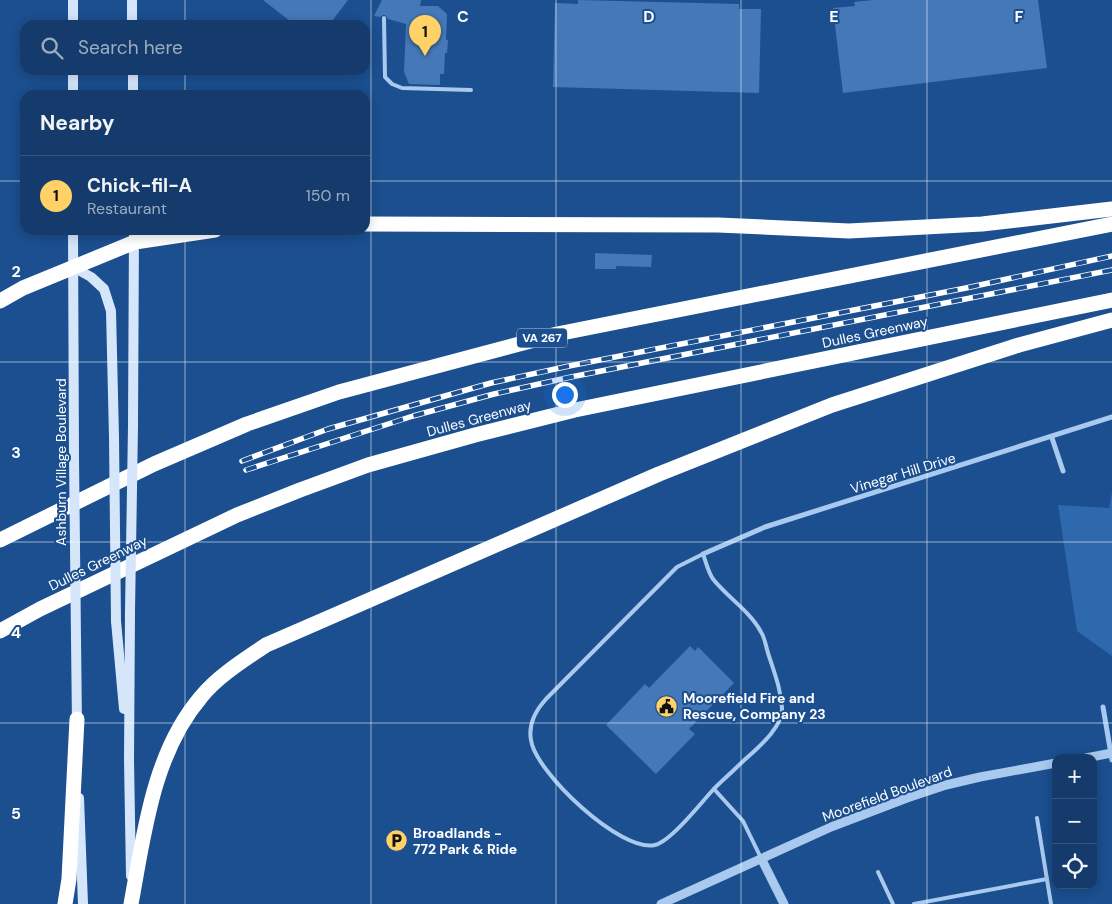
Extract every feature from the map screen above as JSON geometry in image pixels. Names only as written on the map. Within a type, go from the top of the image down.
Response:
[{"type":"highway","points":[[370,224],[718,225],[849,231],[982,224],[1112,209]]},
{"type":"highway","name":"VA 267","points":[[0,540],[154,464],[238,428],[339,392],[557,334],[1112,224]]},
{"type":"highway","points":[[0,300],[73,267],[134,236],[148,235]]},
{"type":"highway","name":"Dulles Greenway","points":[[0,631],[40,609],[237,515],[368,465],[475,435],[575,410],[1112,300]]},
{"type":"highway","points":[[131,904],[148,808],[161,769],[180,726],[201,696],[229,671],[266,644],[659,474],[832,404],[1019,345],[1112,320]]},
{"type":"highway","points":[[0,640],[40,609]]},
{"type":"highway","points":[[66,904],[69,879],[77,719]]},
{"type":"main road","points":[[73,0],[73,20]]},
{"type":"main road","points":[[132,0],[132,20]]},
{"type":"main road","points":[[73,75],[73,90]]},
{"type":"main road","points":[[132,75],[133,90]]},
{"type":"main road","name":"Ashburn Village Boulevard","points":[[73,235],[77,719],[83,904]]},
{"type":"main road","points":[[131,904],[129,760],[134,236]]},
{"type":"main road","points":[[73,267],[91,277],[104,289],[111,311],[116,621],[129,760]]},
{"type":"street","name":"Vinegar Hill Drive","points":[[703,554],[765,528],[1052,438],[1112,417]]},
{"type":"street","points":[[1052,438],[1063,471]]},
{"type":"street","points":[[1097,757],[1112,755],[1103,707]]},
{"type":"street","name":"Moorefield Boulevard","points":[[661,904],[832,827],[930,790],[980,777],[1052,764]]},
{"type":"street","points":[[762,860],[784,904]]},
{"type":"lane","points":[[384,18],[385,77],[392,84],[402,88],[471,90]]},
{"type":"lane","points":[[703,554],[713,579],[762,633],[781,694],[782,712],[776,726],[765,741],[714,788],[672,835],[661,843],[650,846],[636,844],[611,831],[567,792],[536,757],[530,739],[533,718],[538,708],[546,699],[677,567],[703,554]]},
{"type":"lane","points":[[714,788],[743,821],[762,860]]},
{"type":"lane","points":[[1037,818],[1051,904]]},
{"type":"lane","points":[[878,872],[893,904]]},
{"type":"lane","points":[[914,904],[1047,878]]},
{"type":"shaded area","points":[[1112,492],[1112,656],[1077,631],[1058,505],[1109,508]]},
{"type":"building","points":[[263,0],[348,0],[333,20],[289,20]]},
{"type":"building","points":[[382,0],[421,0],[420,6],[438,6],[447,14],[447,53],[445,53],[444,74],[440,74],[440,85],[409,84],[404,72],[406,24],[388,19],[385,15],[380,17],[374,16]]},
{"type":"building","points":[[578,0],[739,4],[739,9],[761,9],[759,93],[553,87],[555,3],[578,4]]},
{"type":"building","points":[[873,0],[1038,0],[1047,68],[843,93],[833,8],[855,6],[854,2]]},
{"type":"building","points":[[595,253],[652,255],[651,267],[616,266],[616,269],[595,269]]},
{"type":"building","name":"Moorefield Fire and Rescue, Company 23","points":[[690,646],[695,651],[698,647],[734,683],[689,729],[695,734],[656,774],[606,725],[645,684],[649,688]]},
{"type":"railway","points":[[242,461],[328,429],[491,383],[966,288],[1112,256]]},
{"type":"railway","points":[[246,470],[413,416],[494,394],[571,377],[1112,270]]},
{"type":"place","name":"Chick-fil-A","points":[[425,56]]},
{"type":"place","name":"Moorefield Fire and Rescue, Company 23","points":[[667,706]]},
{"type":"place","name":"Broadlands - 772 Park & Ride","points":[[397,841]]}]
